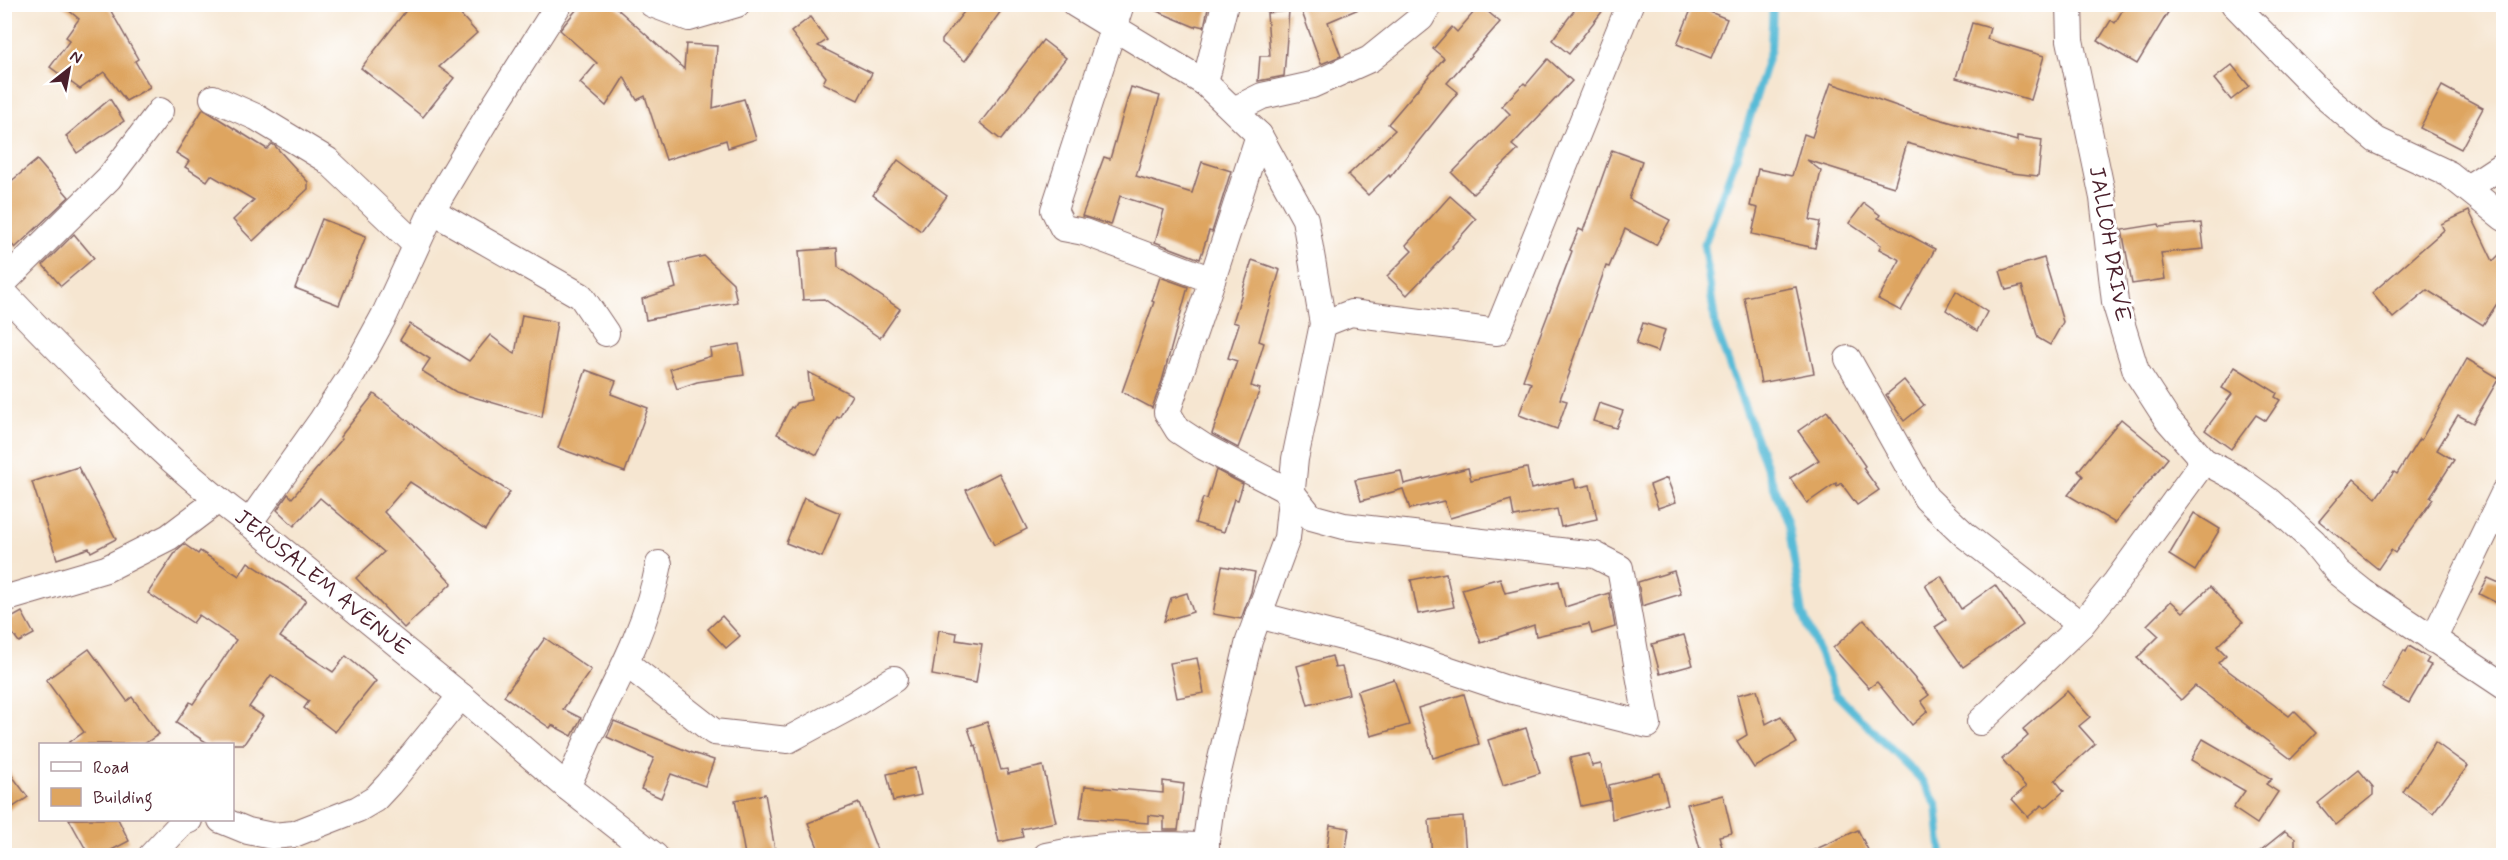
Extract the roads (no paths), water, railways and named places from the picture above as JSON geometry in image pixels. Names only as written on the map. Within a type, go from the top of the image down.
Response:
[{"type":"street","points":[[249,523],[353,373],[384,316],[432,211],[488,116],[559,4]]},
{"type":"street","points":[[652,4],[689,18],[737,4]]},
{"type":"street","points":[[1046,855],[1084,847],[1136,843],[1205,850],[1212,797],[1249,640],[1287,538],[1295,459],[1323,324],[1305,219],[1259,135],[1205,83],[1117,15],[1075,4]]},
{"type":"street","points":[[1205,83],[1225,4]]},
{"type":"street","points":[[1233,110],[1262,96],[1312,85],[1370,59],[1421,18],[1429,4]]},
{"type":"street","points":[[1323,324],[1351,314],[1497,332],[1630,4]]},
{"type":"street","name":"JALLOH DRIVE","points":[[2069,4],[2070,40],[2103,198],[2115,302],[2136,371],[2167,420],[2204,461]]},
{"type":"street","points":[[2234,4],[2324,96],[2376,140],[2449,174],[2469,187],[2504,218]]},
{"type":"street","points":[[1117,15],[1054,210],[1063,228],[1084,232],[1212,280]]},
{"type":"street","points":[[213,98],[256,117],[327,160],[416,245]]},
{"type":"street","points":[[4,282],[109,178],[160,111]]},
{"type":"street","points":[[1258,615],[1384,648],[1513,691],[1648,725],[1620,568],[1595,555],[1344,526],[1311,517],[1292,492],[1204,447],[1178,430],[1167,412],[1259,135]]},
{"type":"street","points":[[2469,187],[2504,164]]},
{"type":"street","points":[[432,211],[581,296],[606,333]]},
{"type":"street","name":"JERUSALEM AVENUE","points":[[4,293],[48,340],[151,441],[218,501],[249,523],[461,696],[648,853]]},
{"type":"street","points":[[1848,359],[1926,498],[1966,536],[2081,625]]},
{"type":"street","points":[[1980,722],[2081,625],[2116,582],[2204,461],[2240,480],[2269,501],[2313,541],[2338,572],[2363,592],[2504,686]]},
{"type":"street","points":[[2433,640],[2504,493]]},
{"type":"street","points":[[4,599],[106,569],[170,537],[218,501]]},
{"type":"street","points":[[567,787],[595,725],[627,664],[654,590],[658,564]]},
{"type":"street","points":[[627,664],[714,732],[788,740],[853,705],[894,679]]},
{"type":"street","points":[[226,821],[248,831],[272,836],[294,834],[358,809],[375,799],[389,784],[461,696]]},
{"type":"street","points":[[151,855],[186,821]]},
{"type":"waterway","points":[[1773,4],[1771,48],[1745,133],[1704,245],[1716,329],[1788,525],[1803,614],[1836,694],[1920,778],[1937,805],[1942,856]]}]
